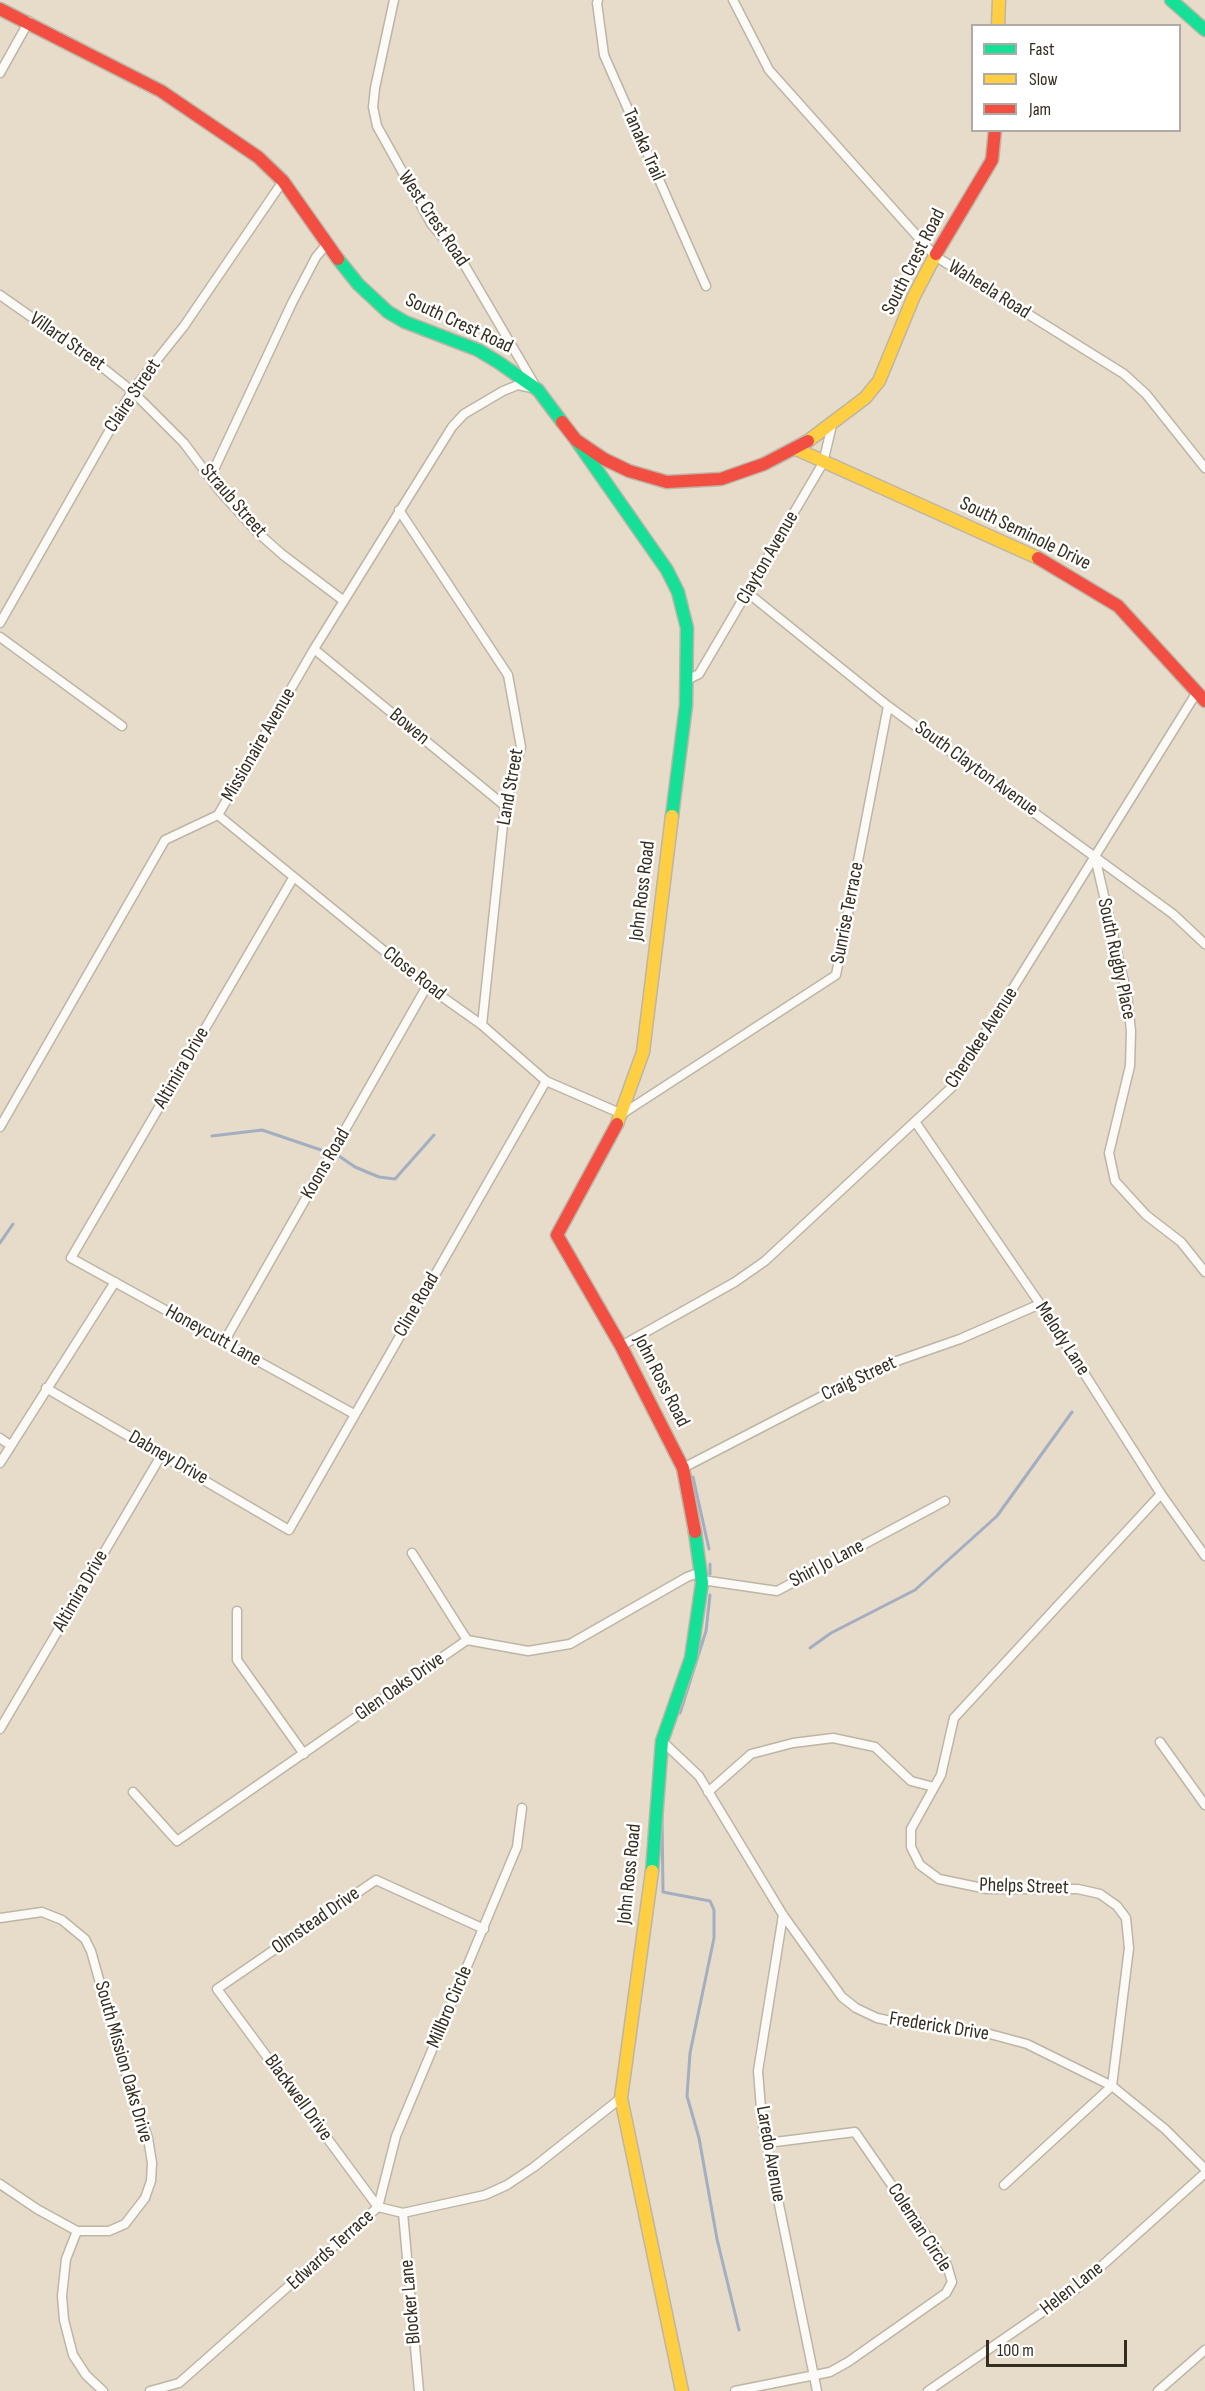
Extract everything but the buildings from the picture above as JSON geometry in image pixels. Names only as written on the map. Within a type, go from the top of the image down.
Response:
[{"type":"street","name":"West Crest Road","points":[[394,0],[375,88],[373,107],[377,126],[432,225],[461,259],[538,390]]},
{"type":"street","name":"Tanaka Trail","points":[[598,0],[604,55],[706,286]]},
{"type":"street","name":"Waheela Road","points":[[733,0],[769,70],[935,256],[1124,374],[1146,393],[1205,468]]},
{"type":"street","points":[[998,24],[999,0]]},
{"type":"street","points":[[1171,0],[1205,30]]},
{"type":"street","name":"South Crest Road","points":[[0,9],[29,21],[193,111],[258,157],[283,181],[358,284],[388,312],[405,322],[478,350],[538,390],[576,440],[604,459],[629,471],[667,482],[721,479],[764,465],[796,449],[832,425],[865,398],[879,381],[914,296],[935,256],[992,160],[995,132]]},
{"type":"street","points":[[0,73],[29,21]]},
{"type":"street","name":"Claire Street","points":[[0,623],[132,391],[184,326],[283,181]]},
{"type":"street","points":[[210,478],[292,303],[316,257],[327,244]]},
{"type":"street","name":"Villard Street","points":[[0,295],[97,363],[132,391]]},
{"type":"street","name":"Missionaire Avenue","points":[[0,1127],[165,840],[218,815],[314,649],[433,454],[464,414],[502,391],[518,385],[538,390]]},
{"type":"street","name":"Straub Street","points":[[132,391],[184,443],[210,478],[257,532],[283,555],[344,600]]},
{"type":"street","name":"Clayton Avenue","points":[[687,680],[699,674],[823,463],[832,425]]},
{"type":"street","name":"John Ross Road","points":[[576,440],[667,570],[678,592],[687,628],[687,680],[643,1052],[622,1114],[557,1235],[621,1346],[683,1468],[693,1509],[701,1576],[691,1658],[662,1741],[650,1892],[621,2098],[682,2391]]},
{"type":"street","name":"South Seminole Drive","points":[[796,449],[1002,541],[1055,566],[1088,586],[1118,606],[1141,628],[1201,696]]},
{"type":"street","name":"Land Street","points":[[399,510],[508,675],[521,747],[505,806],[482,1025]]},
{"type":"street","name":"South Clayton Avenue","points":[[748,593],[888,706],[1173,914],[1205,944]]},
{"type":"street","points":[[0,637],[122,726]]},
{"type":"street","name":"Bowen","points":[[314,649],[505,806]]},
{"type":"street","name":"Cherokee Avenue","points":[[621,1346],[735,1282],[765,1261],[951,1088],[1095,856],[1201,696]]},
{"type":"street","name":"Sunrise Terrace","points":[[622,1114],[836,975],[888,706]]},
{"type":"street","name":"Close Road","points":[[218,815],[427,986],[482,1025],[546,1081],[622,1114]]},
{"type":"street","name":"South Rugby Place","points":[[1095,856],[1126,995],[1131,1031],[1130,1066],[1111,1137],[1109,1153],[1113,1175],[1126,1196],[1181,1242],[1205,1272]]},
{"type":"street","name":"Altimira Drive","points":[[71,1258],[293,878]]},
{"type":"street","name":"Koons Road","points":[[224,1342],[427,986]]},
{"type":"street","name":"Cline Road","points":[[289,1530],[546,1081]]},
{"type":"street","name":"Melody Lane","points":[[916,1123],[1040,1304],[1161,1494],[1205,1557]]},
{"type":"street","name":"Honeycutt Lane","points":[[71,1258],[354,1414]]},
{"type":"street","points":[[0,1463],[115,1282]]},
{"type":"street","name":"Craig Street","points":[[683,1468],[859,1377],[960,1339],[1040,1304]]},
{"type":"street","name":"Dabney Drive","points":[[46,1388],[289,1530]]},
{"type":"street","points":[[0,1438],[10,1445]]},
{"type":"street","name":"Altimira Drive","points":[[0,1729],[162,1454]]},
{"type":"street","name":"Phelps Street","points":[[1113,2086],[1129,1948],[1126,1918],[1117,1906],[1100,1894],[1078,1889],[987,1889],[939,1879],[920,1865],[911,1846],[911,1829],[941,1775],[954,1718],[1161,1494]]},
{"type":"street","name":"Shirl Jo Lane","points":[[701,1576],[777,1591],[945,1501]]},
{"type":"street","points":[[412,1553],[467,1640],[528,1651],[570,1644],[687,1577],[701,1576]]},
{"type":"street","points":[[237,1611],[237,1660],[304,1754]]},
{"type":"street","name":"Glen Oaks Drive","points":[[133,1792],[177,1841],[467,1640]]},
{"type":"street","points":[[708,1792],[751,1754],[793,1743],[833,1738],[875,1747],[911,1781],[934,1787]]},
{"type":"street","name":"Frederick Drive","points":[[662,1741],[694,1769],[783,1915],[842,1997],[856,2008],[877,2018],[986,2033],[1027,2044],[1113,2086],[1165,2129],[1205,2169]]},
{"type":"street","points":[[1160,1742],[1205,1805]]},
{"type":"street","name":"Millbro Circle","points":[[378,2207],[396,2136],[517,1847],[522,1808]]},
{"type":"street","name":"Olmstead Drive","points":[[217,1989],[375,1880],[484,1929]]},
{"type":"street","name":"South Mission Oaks Drive","points":[[0,1918],[42,1912],[62,1920],[85,1939],[91,1951],[124,2068],[148,2138],[151,2181],[136,2212],[125,2224],[109,2231],[77,2231]]},
{"type":"street","name":"Laredo Avenue","points":[[783,1915],[758,2071],[762,2121],[817,2391]]},
{"type":"street","name":"Blackwell Drive","points":[[217,1989],[378,2207]]},
{"type":"street","points":[[1004,2185],[1113,2086]]},
{"type":"street","name":"Edwards Terrace","points":[[150,2391],[179,2383],[378,2207],[403,2213],[485,2195],[507,2185],[534,2167],[621,2098]]},
{"type":"street","name":"Coleman Circle","points":[[735,2391],[830,2372],[848,2362],[945,2293],[952,2282],[947,2265],[855,2132],[767,2143]]},
{"type":"street","name":"Helen Lane","points":[[928,2391],[1076,2289],[1205,2174]]},
{"type":"street","points":[[0,2184],[37,2209],[77,2231],[66,2259],[64,2320],[73,2355],[86,2375],[103,2391]]},
{"type":"street","name":"Blocker Lane","points":[[403,2213],[419,2391]]},
{"type":"street","points":[[1158,2391],[1205,2350]]},
{"type":"waterway","points":[[212,1136],[262,1130],[324,1151]]},
{"type":"waterway","points":[[339,1156],[355,1167],[379,1177],[395,1179],[434,1135]]},
{"type":"waterway","points":[[0,1243],[13,1224]]},
{"type":"waterway","points":[[810,1648],[831,1633],[915,1590],[997,1516],[1072,1412]]},
{"type":"waterway","points":[[693,1477],[709,1549]]},
{"type":"waterway","points":[[710,1564],[710,1574]]},
{"type":"waterway","points":[[680,1713],[706,1631],[710,1595]]},
{"type":"waterway","points":[[662,1817],[663,1892],[710,1901],[714,1910],[714,1938],[690,2053],[687,2096],[699,2138],[717,2239],[739,2330]]},
{"type":"traffic: fast","points":[[1171,0],[1205,30]]},
{"type":"traffic: fast","points":[[338,259],[358,284],[388,312],[405,322],[478,350],[498,362],[538,390],[562,422]]},
{"type":"traffic: fast","points":[[576,440],[667,570],[678,592],[687,628],[686,705],[672,816]]},
{"type":"traffic: fast","points":[[652,1871],[662,1741],[691,1658],[702,1583],[695,1532]]},
{"type":"traffic: slow","points":[[998,24],[999,0]]},
{"type":"traffic: slow","points":[[808,441],[865,398],[879,381],[914,296],[936,254]]},
{"type":"traffic: slow","points":[[796,449],[1038,558]]},
{"type":"traffic: slow","points":[[617,1124],[643,1052],[672,816]]},
{"type":"traffic: slow","points":[[652,1871],[621,2098],[682,2391]]},
{"type":"traffic: jam","points":[[0,9],[161,91],[258,157],[283,181],[338,259]]},
{"type":"traffic: jam","points":[[936,254],[992,160],[995,132]]},
{"type":"traffic: jam","points":[[562,422],[576,440],[604,459],[629,471],[667,482],[721,479],[764,464],[808,441]]},
{"type":"traffic: jam","points":[[1038,558],[1118,606],[1205,701]]},
{"type":"traffic: jam","points":[[617,1124],[557,1235],[621,1346],[683,1468],[695,1532]]}]
